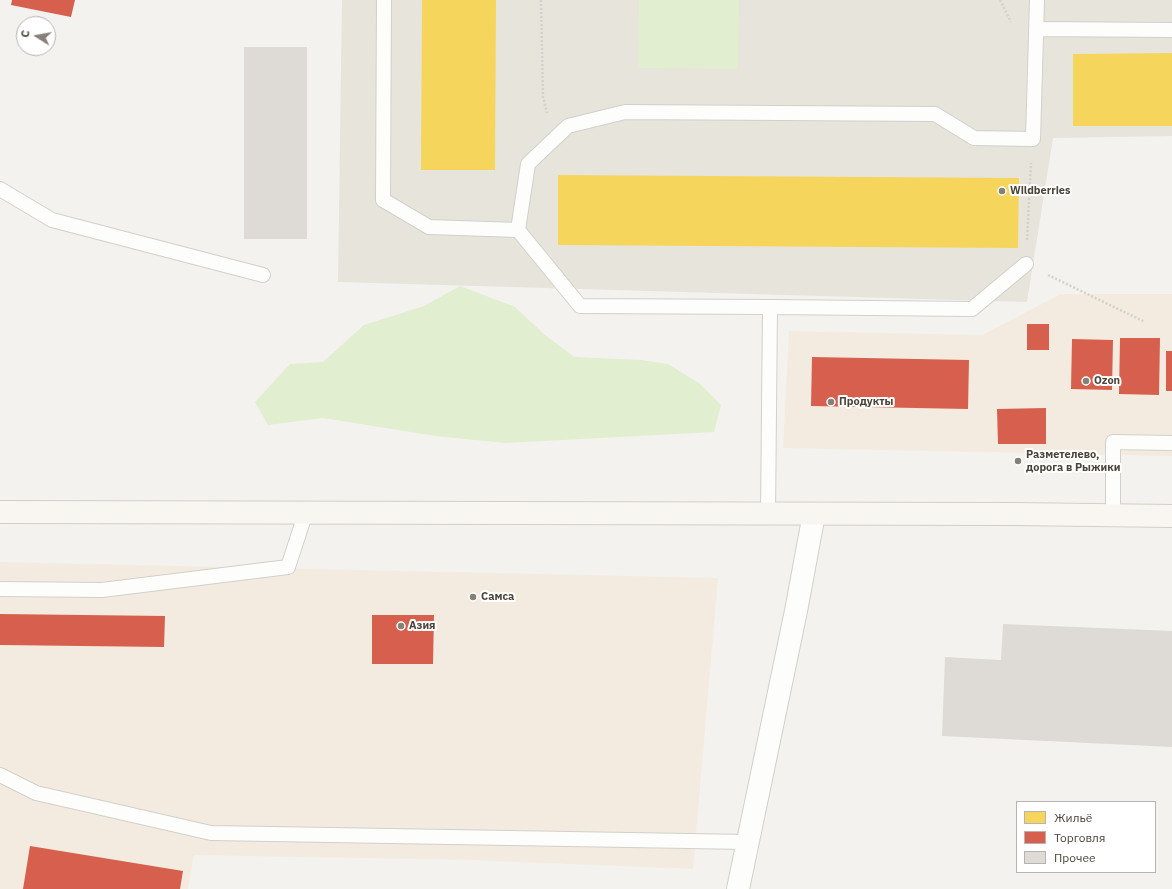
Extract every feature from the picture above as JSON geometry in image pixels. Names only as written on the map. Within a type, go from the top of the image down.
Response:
[{"type":"main road","points":[[0,512],[1172,516]]},
{"type":"street","points":[[738,889],[796,611],[814,514]]},
{"type":"lane","points":[[384,0],[383,200],[429,227],[518,230]]},
{"type":"lane","points":[[1026,264],[972,309],[580,306],[518,230],[528,164],[568,126],[625,112],[935,114],[974,138],[1033,139],[1038,0]]},
{"type":"lane","points":[[1036,29],[1172,30]]},
{"type":"lane","points":[[0,190],[52,220],[263,275]]},
{"type":"lane","points":[[768,514],[770,307]]},
{"type":"lane","points":[[1113,515],[1113,442],[1172,443]]},
{"type":"lane","points":[[0,589],[102,590],[288,567],[306,512]]},
{"type":"lane","points":[[0,775],[36,793],[211,833],[748,842]]},
{"type":"path","points":[[541,0],[542,97],[554,138]]},
{"type":"path","points":[[1033,139],[1026,264],[1145,322]]},
{"type":"shaded area","points":[[342,0],[1172,0],[1172,136],[1053,138],[1027,302],[338,282]]},
{"type":"shaded area","points":[[1061,294],[1172,294],[1172,456],[783,448],[789,331],[982,335]]},
{"type":"shaded area","points":[[0,562],[718,578],[693,869],[469,860],[194,855],[188,889],[0,889]]},
{"type":"green space","points":[[639,0],[739,0],[738,69],[638,68]]},
{"type":"green space","points":[[460,286],[515,307],[545,335],[574,357],[641,360],[668,364],[699,383],[721,405],[714,432],[505,443],[436,436],[323,418],[268,425],[255,402],[290,364],[323,362],[364,325],[424,306]]},
{"type":"building: Жильё","points":[[422,0],[496,0],[495,170],[421,170]]},
{"type":"building: Жильё","points":[[1172,53],[1172,126],[1073,126],[1073,54]]},
{"type":"building: Жильё","points":[[558,175],[1019,178],[1018,248],[558,245]]},
{"type":"building: Торговля","points":[[12,0],[75,0],[71,17],[11,5]]},
{"type":"building: Торговля","points":[[1027,324],[1049,324],[1049,350],[1027,350]]},
{"type":"building: Торговля","points":[[1120,338],[1160,338],[1159,395],[1119,394]]},
{"type":"building: Торговля","points":[[1072,339],[1113,340],[1112,390],[1071,389]]},
{"type":"building: Торговля","points":[[1166,351],[1172,351],[1172,391],[1166,391]]},
{"type":"building: Торговля","points":[[812,357],[969,360],[968,409],[811,406]]},
{"type":"building: Торговля","points":[[1046,408],[1046,444],[998,444],[997,409]]},
{"type":"building: Торговля","points":[[0,614],[165,616],[164,647],[0,645]]},
{"type":"building: Торговля","points":[[372,615],[434,615],[433,664],[372,664]]},
{"type":"building: Торговля","points":[[30,846],[183,871],[180,889],[23,889]]},
{"type":"building: Прочее","points":[[244,47],[307,47],[307,239],[244,239]]},
{"type":"building: Прочее","points":[[1003,624],[1172,631],[1172,747],[942,736],[945,657],[1001,660]]},
{"type":"place","name":"Wildberries","points":[[1002,191]]},
{"type":"place","name":"Ozon","points":[[1086,381]]},
{"type":"place","name":"Продукты","points":[[831,402]]},
{"type":"place","name":"Разметелево, дорога в Рыжики","points":[[1018,461]]},
{"type":"place","name":"Самса","points":[[473,597]]},
{"type":"place","name":"Азия","points":[[401,626]]}]
